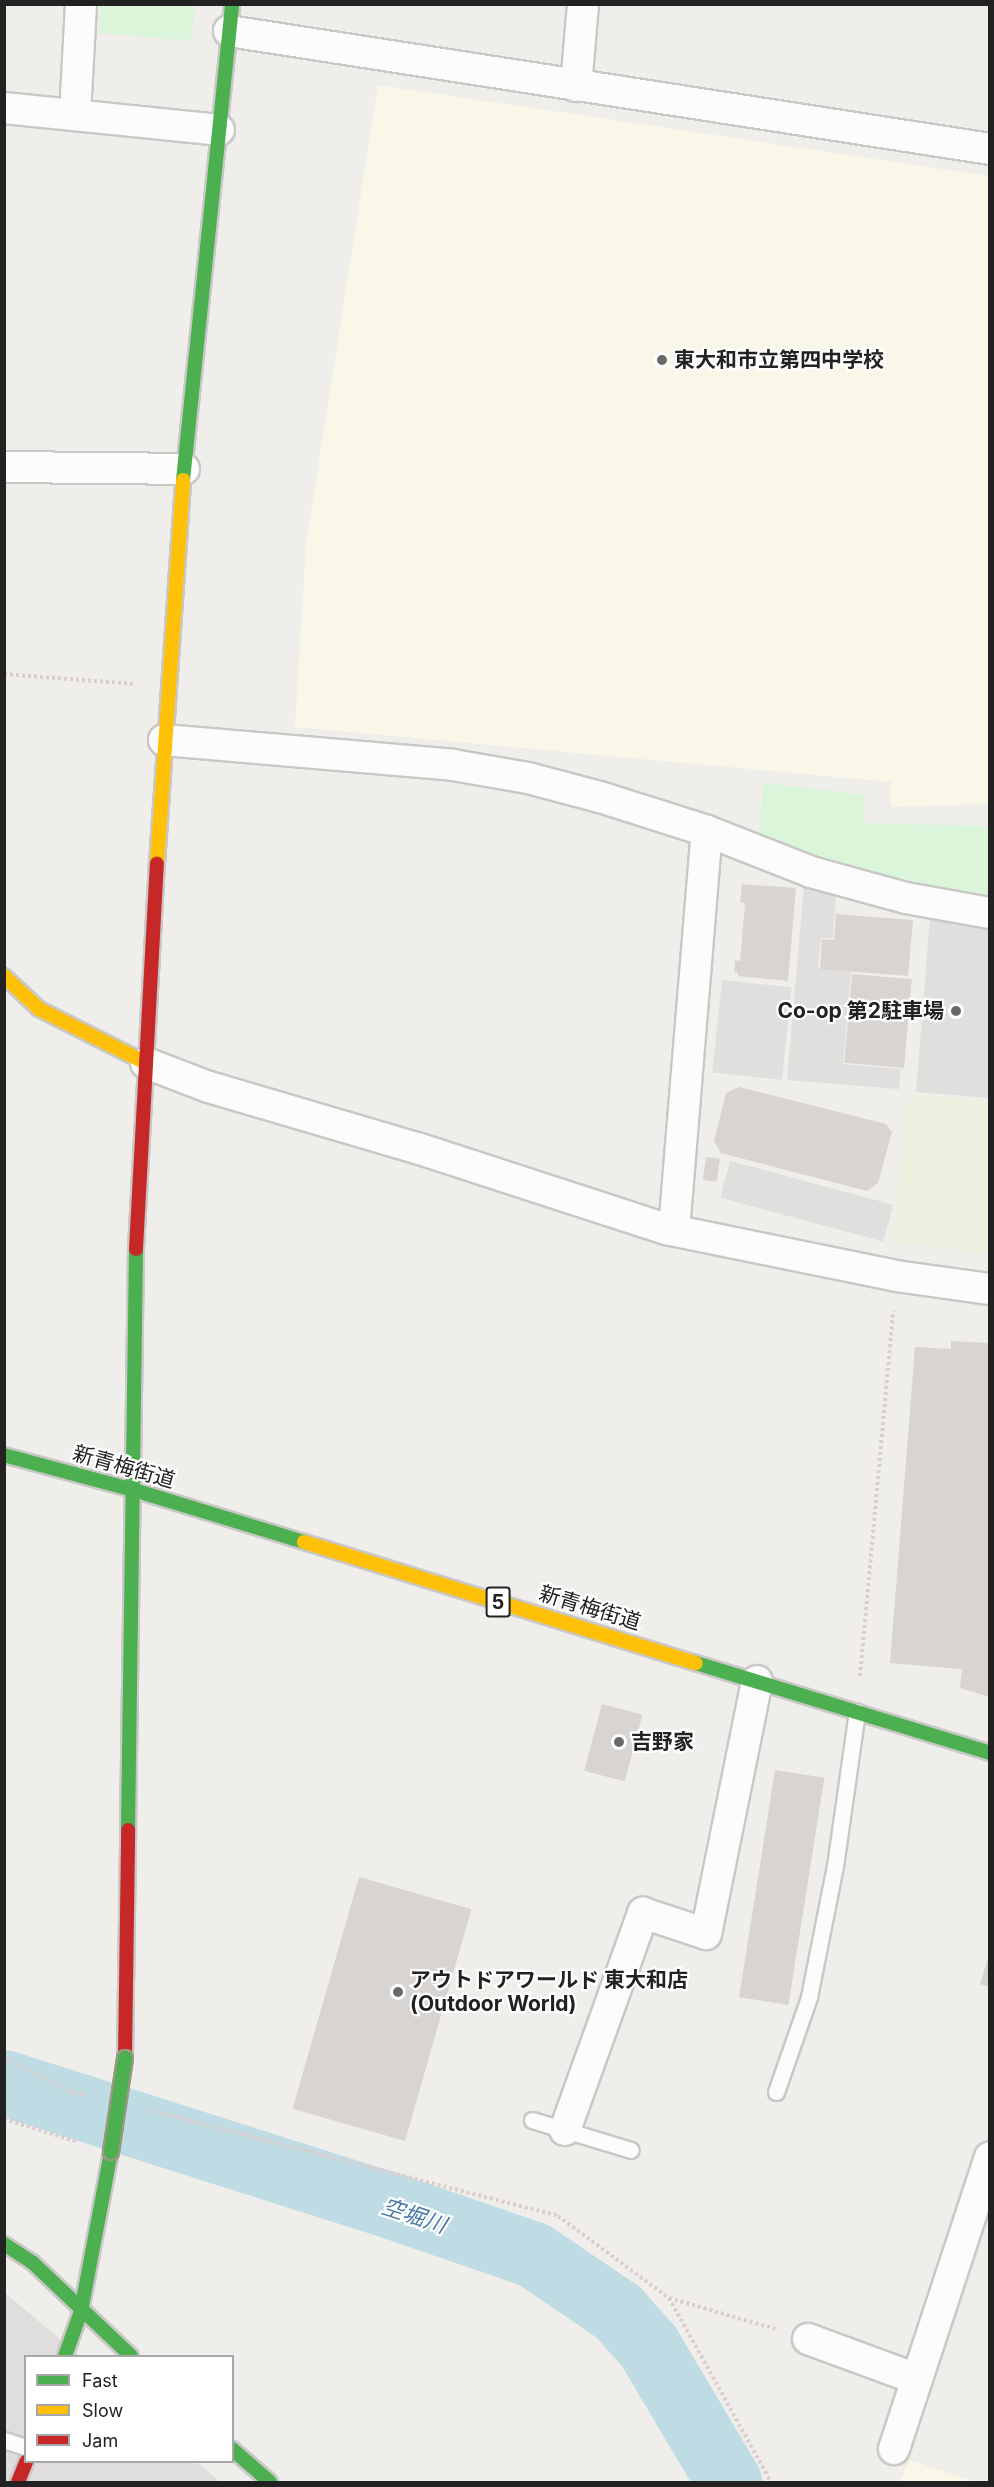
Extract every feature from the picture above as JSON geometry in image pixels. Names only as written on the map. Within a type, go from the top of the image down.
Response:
[{"type":"street","points":[[75,115],[81,4]]},
{"type":"street","points":[[576,86],[583,4]]},
{"type":"street","points":[[64,2355],[81,2311],[111,2152],[125,2058],[136,1218],[164,741],[184,469],[230,18],[576,86],[990,149]]},
{"type":"street","points":[[4,108],[219,130]]},
{"type":"street","points":[[4,467],[184,469]]},
{"type":"street","points":[[164,741],[453,765],[528,778],[706,831],[811,872],[906,898],[990,913]]},
{"type":"street","points":[[674,1230],[706,831]]},
{"type":"street","points":[[4,976],[39,1009],[146,1063],[209,1087],[420,1149],[674,1230],[896,1276],[990,1289]]},
{"type":"street","name":"新青梅街道","points":[[4,1455],[134,1490],[990,1753]]},
{"type":"street","points":[[565,2130],[643,1913],[706,1934],[757,1681]]},
{"type":"street","points":[[894,2449],[990,2157]]},
{"type":"street","points":[[4,2244],[33,2263],[130,2355]]},
{"type":"street","points":[[808,2339],[916,2379]]},
{"type":"street","points":[[234,2451],[270,2482]]},
{"type":"street","points":[[18,2482],[26,2463]]},
{"type":"lane","points":[[776,2092],[809,1997],[835,1866],[857,1712]]},
{"type":"lane","points":[[532,2121],[631,2150]]},
{"type":"lane","points":[[4,2440],[24,2446]]},
{"type":"path","points":[[4,674],[168,687]]},
{"type":"path","points":[[857,1712],[896,1276]]},
{"type":"path","points":[[4,2057],[74,2093],[95,2097]]},
{"type":"path","points":[[149,2110],[558,2217],[669,2298],[808,2339]]},
{"type":"path","points":[[4,2119],[111,2152]]},
{"type":"path","points":[[669,2298],[771,2482]]},
{"type":"shaded area","name":"東大和市立第四中学校","points":[[378,85],[989,176],[989,804],[891,807],[891,782],[295,727],[306,545]]},
{"type":"shaded area","points":[[804,885],[836,896],[833,938],[821,938],[818,968],[851,972],[843,1064],[901,1069],[899,1089],[787,1080]]},
{"type":"shaded area","name":"Co-op 第2駐車場","points":[[930,918],[989,930],[989,1098],[916,1092]]},
{"type":"shaded area","points":[[722,980],[792,987],[782,1080],[712,1072]]},
{"type":"shaded area","points":[[730,1161],[893,1205],[883,1241],[720,1198]]},
{"type":"shaded area","points":[[4,2292],[79,2355],[24,2355],[24,2463],[198,2463],[220,2482],[5,2482]]},
{"type":"shaded area","points":[[909,2460],[977,2482],[900,2482]]},
{"type":"green space","points":[[100,5],[196,5],[190,41],[99,33]]},
{"type":"green space","points":[[764,783],[865,795],[864,823],[989,826],[989,895],[919,889],[758,835]]},
{"type":"green space","points":[[915,1094],[989,1101],[989,1254],[893,1241],[906,1102],[914,1103]]},
{"type":"building","points":[[742,884],[796,888],[788,981],[738,976],[738,973],[734,972],[735,960],[740,961],[745,903],[740,902]]},
{"type":"building","points":[[836,914],[913,920],[908,976],[820,969],[822,939],[834,940]]},
{"type":"building","points":[[852,974],[912,979],[904,1068],[844,1063]]},
{"type":"building","points":[[739,1087],[886,1124],[892,1132],[878,1183],[867,1191],[721,1153],[714,1141],[726,1093]]},
{"type":"building","points":[[706,1157],[720,1159],[717,1182],[703,1180]]},
{"type":"building","points":[[951,1341],[990,1343],[990,1697],[960,1688],[962,1669],[890,1663],[915,1347],[951,1349]]},
{"type":"building","points":[[602,1704],[643,1715],[625,1782],[584,1771]]},
{"type":"building","points":[[775,1770],[824,1778],[788,2005],[739,1997]]},
{"type":"building","points":[[359,1877],[471,1909],[405,2141],[293,2109]]},
{"type":"building","points":[[990,1955],[990,1987],[980,1984]]},
{"type":"waterway","name":"空堀川","points":[[4,2083],[383,2203],[534,2255],[618,2312],[649,2347],[729,2482]]},
{"type":"traffic: fast","points":[[183,480],[232,4]]},
{"type":"traffic: fast","points":[[128,1830],[136,1249]]},
{"type":"traffic: fast","points":[[4,1455],[134,1490],[304,1542]]},
{"type":"traffic: fast","points":[[696,1663],[990,1753]]},
{"type":"traffic: fast","points":[[111,2152],[125,2058]]},
{"type":"traffic: fast","points":[[65,2355],[81,2311],[111,2152]]},
{"type":"traffic: fast","points":[[4,2244],[33,2263],[130,2355]]},
{"type":"traffic: fast","points":[[234,2451],[270,2482]]},
{"type":"traffic: slow","points":[[157,864],[183,480]]},
{"type":"traffic: slow","points":[[4,976],[39,1009],[146,1063]]},
{"type":"traffic: slow","points":[[304,1542],[696,1663]]},
{"type":"traffic: jam","points":[[136,1249],[157,864]]},
{"type":"traffic: jam","points":[[125,2058],[128,1830]]},
{"type":"traffic: jam","points":[[18,2482],[26,2463]]},
{"type":"place","name":"東大和市立第四中学校","points":[[662,360]]},
{"type":"place","name":"Co-op 第2駐車場","points":[[956,1011]]},
{"type":"place","name":"吉野家","points":[[619,1742]]},
{"type":"place","name":"アウトドアワールド 東大和店 (Outdoor World)","points":[[398,1992]]}]
